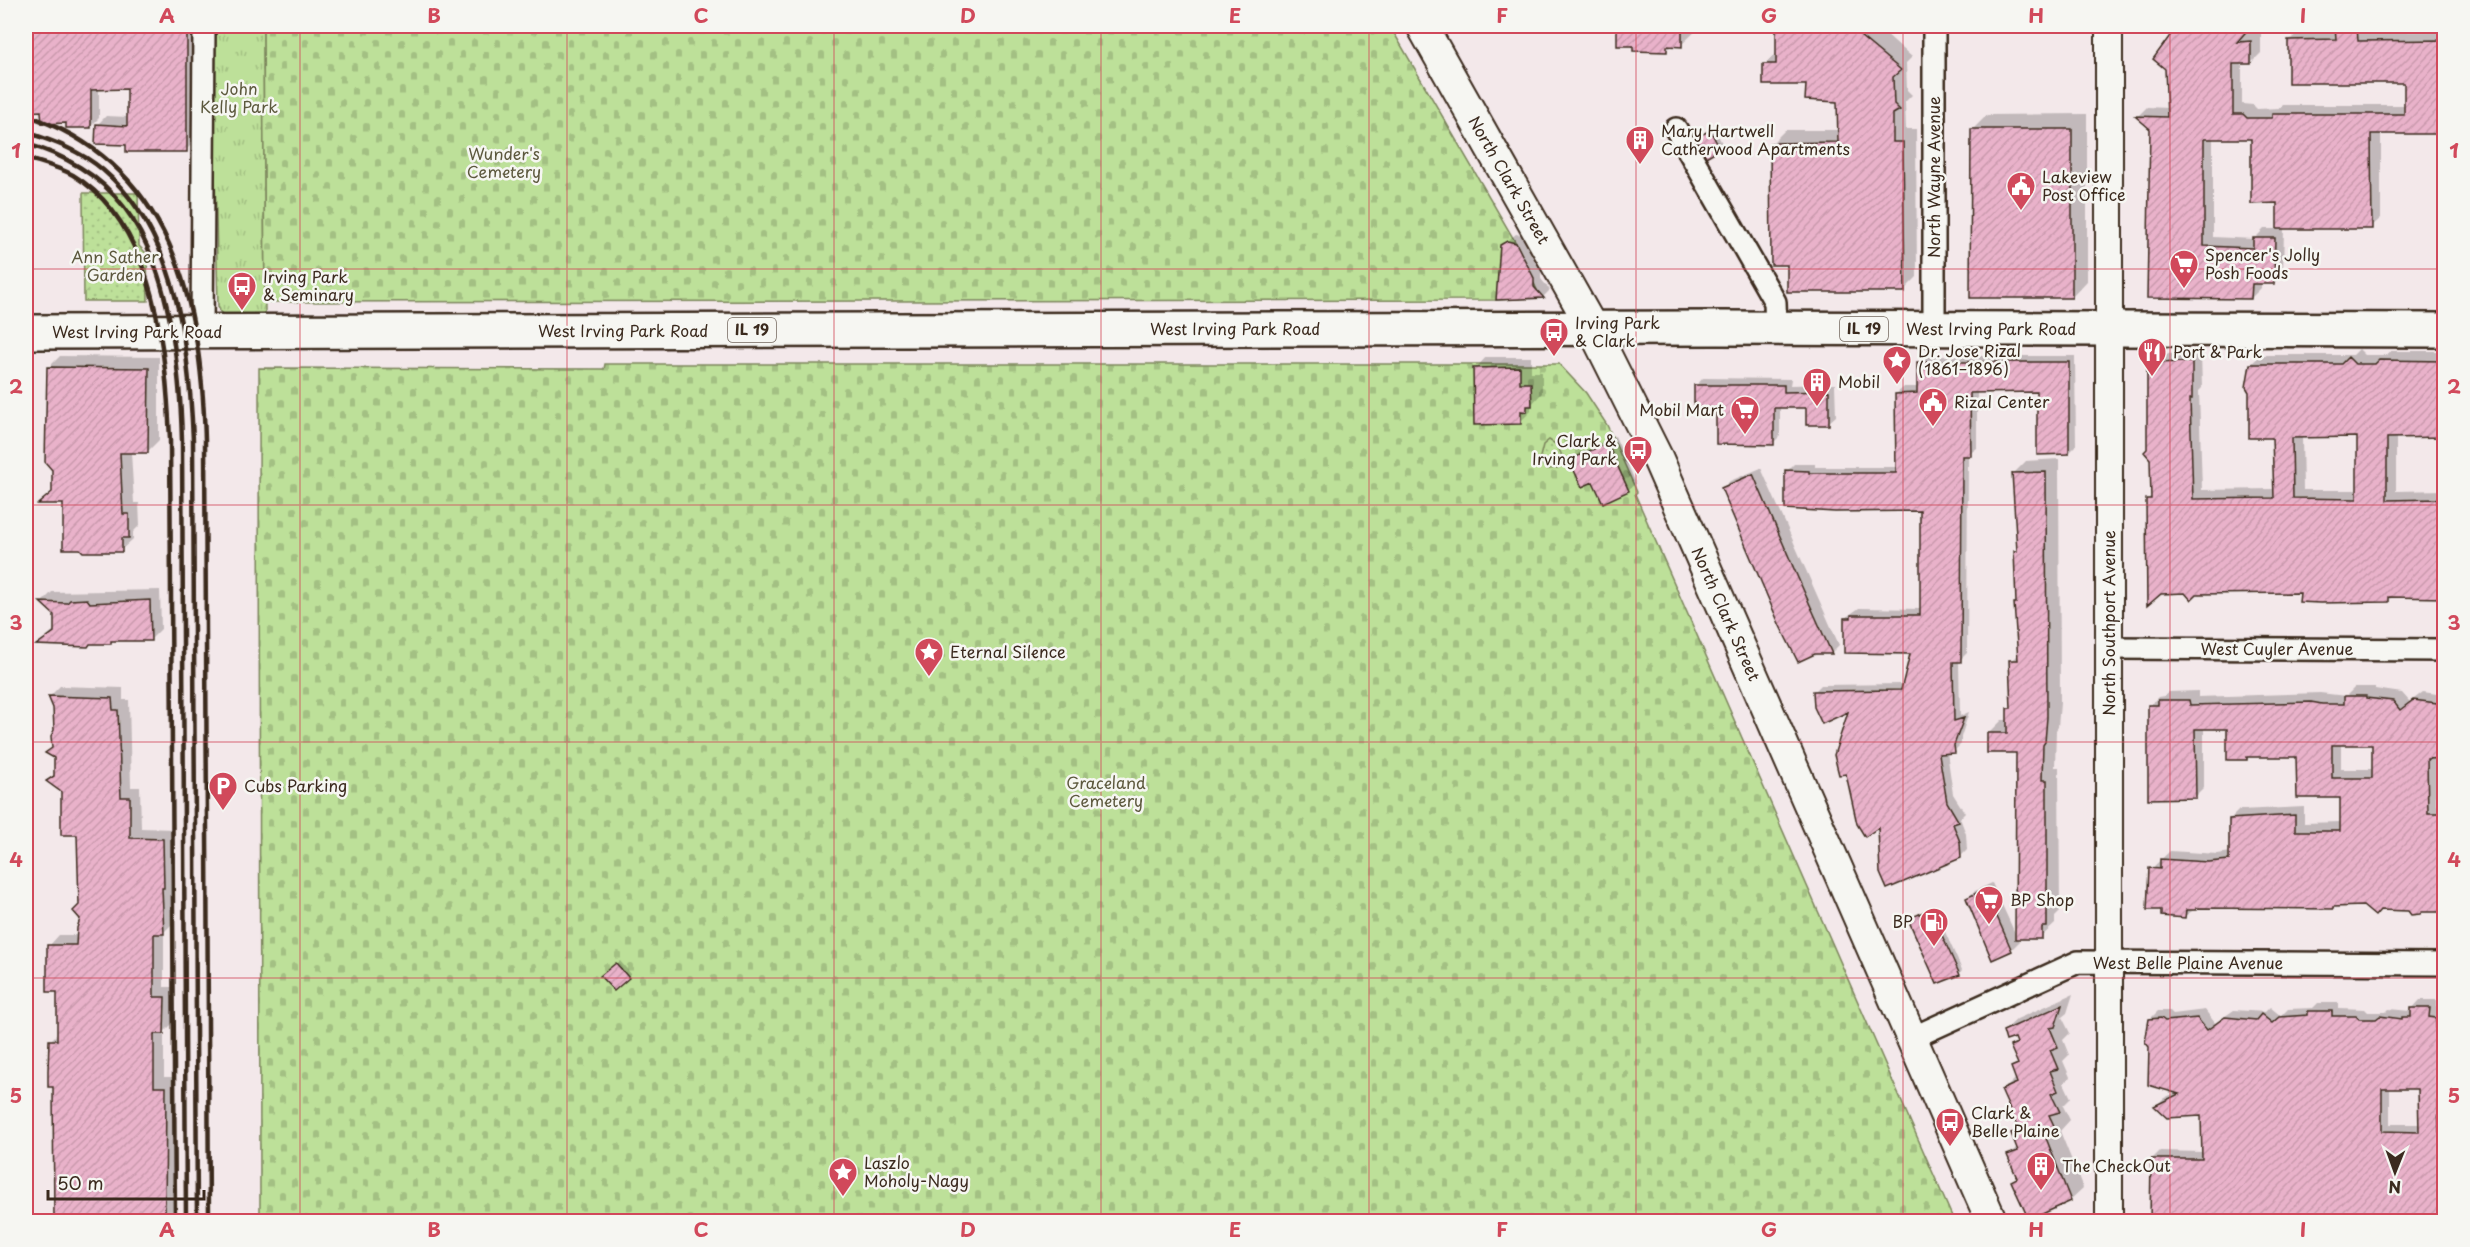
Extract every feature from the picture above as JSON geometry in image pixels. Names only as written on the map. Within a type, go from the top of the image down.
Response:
[{"type":"main road","name":"North Clark Street","points":[[1422,26],[1593,329],[1658,459],[1992,1221]]},
{"type":"main road","name":"West Irving Park Road","points":[[26,332],[2445,330]]},
{"type":"street","points":[[202,332],[204,26]]},
{"type":"street","name":"North Wayne Avenue","points":[[1934,26],[1934,329]]},
{"type":"street","name":"North Southport Avenue","points":[[2109,26],[2109,1221]]},
{"type":"street","points":[[1676,129],[1775,302],[1776,329]]},
{"type":"street","name":"West Cuyler Avenue","points":[[2109,648],[2445,650]]},
{"type":"street","name":"West Belle Plaine Avenue","points":[[1912,1038],[2078,962],[2445,964]]},
{"type":"green space","name":"John Kelly Park","points":[[215,26],[263,26],[265,314],[224,314],[220,312],[218,306]]},
{"type":"green space","name":"Wunder's Cemetery","points":[[263,26],[1390,26],[1516,243],[1538,296],[1496,300],[265,302]]},
{"type":"green space","name":"Ann Sather Garden","points":[[83,193],[138,193],[139,246],[147,254],[148,301],[84,301]]},
{"type":"green space","name":"Graceland Cemetery","points":[[605,364],[1559,364],[1586,393],[1607,425],[1637,492],[1635,494],[1954,1221],[260,1221],[259,368],[604,369]]},
{"type":"green space","points":[[1549,440],[1557,445],[1563,458],[1558,468],[1548,469],[1540,457],[1543,445]]},
{"type":"building","points":[[26,26],[187,26],[187,152],[126,152],[126,145],[95,144],[96,124],[127,126],[127,89],[91,90],[91,128],[66,128],[66,123],[42,124],[41,111],[26,112]]},
{"type":"building","points":[[1617,26],[1682,26],[1682,47],[1667,46],[1667,52],[1633,51],[1633,46],[1617,46]]},
{"type":"building","points":[[1776,26],[1848,26],[1901,70],[1893,77],[1894,104],[1900,110],[1893,114],[1893,142],[1903,142],[1905,292],[1787,292],[1787,265],[1771,265],[1770,143],[1838,142],[1837,102],[1805,100],[1806,85],[1763,85],[1763,64],[1776,64]]},
{"type":"building","points":[[2177,26],[2251,26],[2237,42],[2251,41],[2251,64],[2233,64],[2233,114],[2243,114],[2247,118],[2272,118],[2272,114],[2404,114],[2404,83],[2288,83],[2288,40],[2336,39],[2335,26],[2357,26],[2358,41],[2445,40],[2445,134],[2371,134],[2372,229],[2277,229],[2277,203],[2251,204],[2251,139],[2204,139],[2204,246],[2253,248],[2253,238],[2275,238],[2274,284],[2252,284],[2251,299],[2147,298],[2150,129],[2135,116],[2167,117],[2165,69],[2153,59]]},
{"type":"building","name":"Lakeview Post Office","points":[[1971,129],[2072,129],[2072,298],[1970,298]]},
{"type":"building","points":[[1710,130],[1720,149],[1706,157],[1696,138]]},
{"type":"building","points":[[1507,241],[1516,243],[1534,278],[1534,287],[1544,298],[1496,300],[1500,245]]},
{"type":"building","points":[[2348,357],[2355,364],[2375,364],[2379,360],[2445,361],[2445,437],[2387,438],[2387,500],[2437,499],[2437,513],[2445,513],[2445,598],[2389,597],[2389,602],[2320,603],[2299,602],[2300,593],[2197,594],[2191,600],[2185,593],[2161,594],[2147,606],[2146,499],[2151,499],[2150,459],[2144,452],[2147,449],[2147,363],[2192,362],[2192,399],[2190,399],[2193,499],[2274,498],[2272,438],[2249,438],[2249,392],[2246,387],[2250,364],[2341,364]],"holes":[[[2357,437],[2357,499],[2293,498],[2292,438]]]},
{"type":"building","points":[[1917,362],[2069,362],[2069,454],[2037,455],[2037,392],[1970,393],[1971,456],[1962,456],[1961,662],[1953,662],[1954,721],[1964,718],[1954,745],[1955,753],[1939,754],[1947,802],[1959,822],[1953,824],[1960,842],[1961,858],[1887,889],[1880,873],[1878,828],[1865,837],[1857,824],[1846,774],[1839,775],[1834,755],[1848,712],[1822,724],[1814,707],[1813,691],[1901,690],[1910,654],[1844,653],[1844,618],[1851,618],[1851,615],[1920,615],[1920,511],[1835,512],[1785,509],[1785,470],[1809,471],[1809,473],[1896,473],[1895,394],[1917,393]]},
{"type":"building","points":[[47,367],[149,368],[148,453],[120,453],[123,514],[129,514],[129,538],[122,538],[122,552],[83,552],[80,549],[63,549],[63,504],[38,504],[52,492],[52,470],[45,462]]},
{"type":"building","points":[[1520,367],[1520,383],[1531,383],[1532,406],[1527,406],[1527,412],[1521,411],[1521,424],[1474,425],[1473,368]]},
{"type":"building","points":[[1694,385],[1784,385],[1784,392],[1829,391],[1829,425],[1806,425],[1806,408],[1774,408],[1774,445],[1716,444],[1716,408],[1694,408]]},
{"type":"building","points":[[1607,443],[1629,491],[1603,503],[1593,482],[1582,487],[1569,460]]},
{"type":"building","points":[[2046,472],[2047,717],[2042,780],[2047,780],[2047,927],[2042,927],[2042,939],[2015,939],[2016,753],[1987,753],[1987,733],[2007,733],[2007,708],[2011,708],[2009,660],[2018,660],[2014,603],[2016,603],[2014,551],[2017,551],[2012,473]]},
{"type":"building","points":[[1753,474],[1832,654],[1815,654],[1798,662],[1780,626],[1721,488]]},
{"type":"building","points":[[87,599],[90,603],[150,600],[151,641],[111,641],[111,644],[90,644],[88,647],[36,645],[54,632],[54,615],[40,602],[67,603],[70,600]]},
{"type":"building","points":[[48,696],[112,698],[113,710],[118,710],[121,797],[130,797],[130,838],[163,839],[164,934],[154,934],[154,997],[165,997],[164,1034],[154,1034],[154,1087],[166,1087],[165,1221],[54,1221],[53,1087],[48,1087],[48,1071],[49,1040],[57,1040],[57,992],[47,992],[47,945],[76,945],[80,919],[73,911],[79,905],[77,835],[61,835],[61,792],[46,781],[54,776],[54,758],[45,753],[52,748],[51,736],[54,730],[53,708]]},
{"type":"building","points":[[2344,696],[2366,696],[2366,698],[2393,701],[2400,710],[2413,700],[2445,704],[2445,758],[2427,759],[2428,813],[2445,813],[2445,912],[2422,912],[2411,915],[2408,911],[2380,910],[2375,916],[2363,906],[2333,907],[2333,909],[2196,908],[2196,910],[2186,910],[2185,918],[2161,916],[2161,910],[2147,910],[2149,868],[2160,869],[2160,859],[2208,862],[2229,860],[2229,819],[2295,815],[2295,831],[2340,831],[2340,798],[2297,798],[2296,757],[2247,757],[2247,760],[2227,760],[2227,729],[2195,729],[2196,798],[2148,799],[2148,705],[2158,705],[2158,700],[2189,700],[2190,705],[2311,702],[2344,704]],"holes":[[[2332,745],[2372,745],[2372,778],[2332,778]]]},
{"type":"building","name":"BP Shop","points":[[1985,889],[2012,951],[1992,960],[1966,898]]},
{"type":"building","name":"BP","points":[[1930,909],[1960,975],[1937,984],[1908,919]]},
{"type":"building","points":[[616,963],[629,978],[614,991],[600,976]]},
{"type":"building","points":[[2062,1005],[2055,1027],[2050,1028],[2058,1047],[2050,1050],[2058,1069],[2050,1071],[2058,1091],[2051,1094],[2060,1112],[2049,1115],[2058,1134],[2046,1138],[2071,1201],[2029,1220],[2011,1181],[2017,1178],[2007,1155],[2018,1151],[2011,1133],[2019,1130],[2001,1090],[2017,1083],[2011,1067],[2018,1064],[2010,1046],[2017,1043],[2015,1038],[2006,1041],[2003,1031]]},
{"type":"building","points":[[2411,1008],[2430,1008],[2429,1017],[2436,1018],[2439,1132],[2445,1132],[2445,1221],[2150,1221],[2151,1159],[2202,1159],[2201,1116],[2167,1118],[2154,1106],[2179,1094],[2148,1085],[2149,1047],[2145,1042],[2149,1019],[2161,1018],[2165,1021],[2197,1018],[2207,1030],[2225,1017],[2256,1020],[2261,1014],[2272,1023],[2279,1017],[2308,1015],[2308,1011],[2332,1011],[2332,1016],[2356,1016],[2359,1019],[2376,1019],[2380,1016],[2402,1019],[2402,1017],[2411,1017]],"holes":[[[2382,1089],[2418,1089],[2419,1132],[2382,1131]]]},
{"type":"railway","points":[[26,115],[76,137],[115,167],[146,203],[169,244],[185,289],[196,338],[205,440],[209,1222]]},
{"type":"railway","points":[[26,132],[85,157],[103,170],[128,196],[148,226],[163,259],[175,294],[183,331],[193,440],[197,1222]]},
{"type":"railway","points":[[26,144],[40,148],[80,167],[104,185],[124,207],[140,231],[152,258],[170,318],[175,350],[182,440],[186,1222]]},
{"type":"railway","points":[[26,158],[73,175],[101,197],[123,225],[139,258],[151,294],[165,368],[170,439],[175,1222]]},
{"type":"place","name":"Mary Hartwell Catherwood Apartments","points":[[1640,166]]},
{"type":"place","name":"Lakeview Post Office","points":[[2021,212]]},
{"type":"place","name":"Spencer's Jolly Posh Foods","points":[[2184,290]]},
{"type":"place","name":"Irving Park & Seminary","points":[[242,312]]},
{"type":"place","name":"Irving Park & Clark","points":[[1554,358]]},
{"type":"place","name":"Port & Park","points":[[2152,378]]},
{"type":"place","name":"Dr. Jose Rizal (1861–1896)","points":[[1897,386]]},
{"type":"place","name":"Mobil","points":[[1817,408]]},
{"type":"place","name":"Rizal Center","points":[[1933,428]]},
{"type":"place","name":"Mobil Mart","points":[[1745,436]]},
{"type":"place","name":"Clark & Irving Park","points":[[1638,476]]},
{"type":"place","name":"Eternal Silence","points":[[929,678]]},
{"type":"place","name":"Cubs Parking","points":[[223,812]]},
{"type":"place","name":"BP Shop","points":[[1989,926]]},
{"type":"place","name":"BP","points":[[1934,948]]},
{"type":"place","name":"Clark & Belle Plaine","points":[[1950,1148]]},
{"type":"place","name":"The CheckOut","points":[[2041,1192]]},
{"type":"place","name":"Laszlo Moholy-Nagy","points":[[843,1198]]}]
